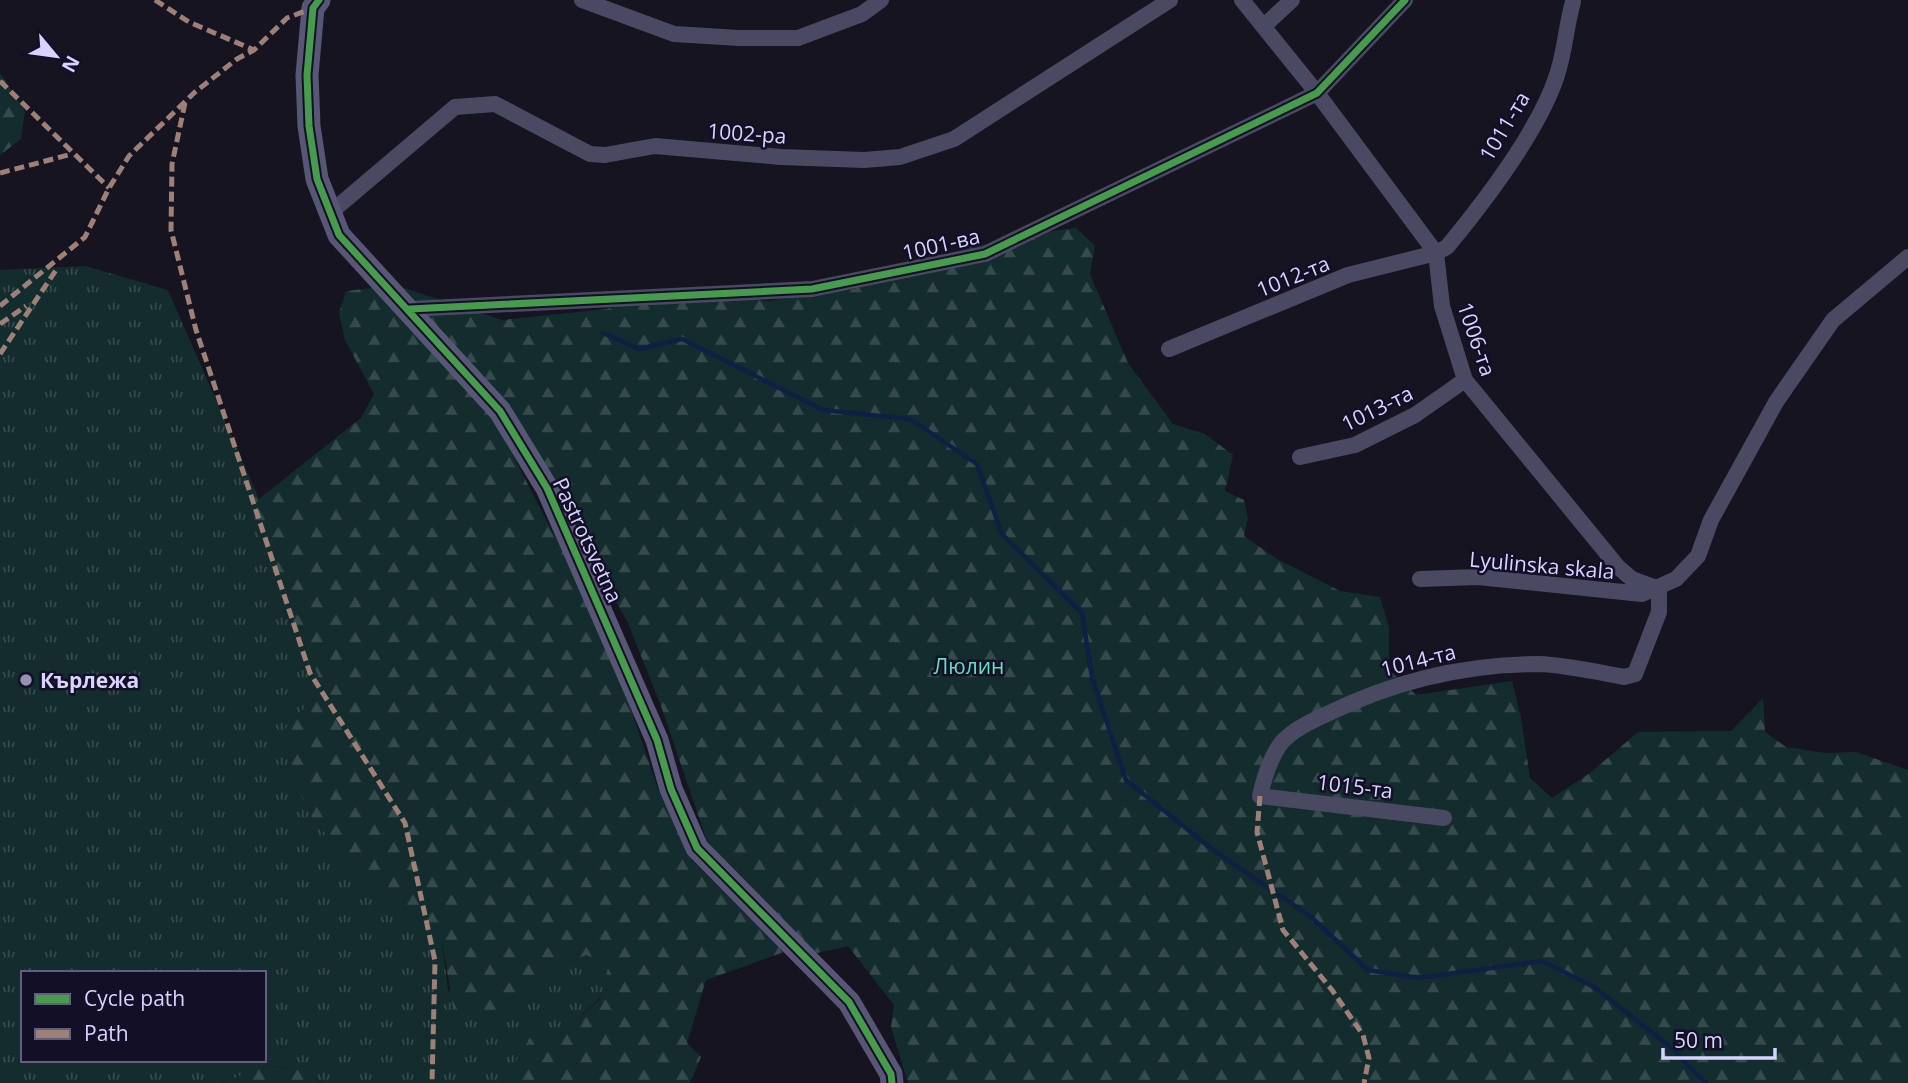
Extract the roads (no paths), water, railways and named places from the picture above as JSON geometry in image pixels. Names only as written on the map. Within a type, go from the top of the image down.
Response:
[{"type":"street","points":[[582,0],[674,34],[798,38],[862,13],[881,0]]},
{"type":"street","name":"1002-ра","points":[[330,213],[455,107],[476,104],[495,104],[590,154],[605,155],[655,146],[781,157],[864,160],[900,157],[954,139],[1170,0]]},
{"type":"street","points":[[1242,0],[1317,93],[1436,253]]},
{"type":"street","points":[[1264,26],[1292,0]]},
{"type":"street","name":"1001-ва","points":[[410,310],[812,289],[985,254],[1317,93],[1405,0]]},
{"type":"street","name":"1011-та","points":[[1436,253],[1447,247],[1460,231],[1519,149],[1556,77],[1573,2]]},
{"type":"street","name":"Pastrotsvetna","points":[[315,3],[307,75],[309,126],[317,179],[339,235],[500,411],[547,488],[657,740],[671,789],[697,848],[849,1002],[891,1074],[892,1083]]},
{"type":"street","name":"1012-та","points":[[1169,349],[1349,275],[1436,253]]},
{"type":"street","name":"1006-та","points":[[1436,253],[1442,306],[1465,380],[1618,567],[1632,579],[1660,589]]},
{"type":"street","points":[[1660,589],[1676,579],[1698,556],[1712,520],[1776,402],[1833,320],[1908,257]]},
{"type":"street","name":"1013-та","points":[[1300,457],[1355,445],[1415,415],[1465,380]]},
{"type":"street","name":"Lyulinska skala","points":[[1420,579],[1478,577],[1622,594],[1642,594],[1660,589]]},
{"type":"street","name":"1014-та","points":[[1260,796],[1266,771],[1283,742],[1307,724],[1369,695],[1424,676],[1473,668],[1540,664],[1624,677],[1634,674],[1659,612],[1660,589]]},
{"type":"street","name":"1015-та","points":[[1260,796],[1444,818]]},
{"type":"waterway","points":[[603,333],[639,349],[682,339],[823,410],[910,419],[977,464],[1002,534],[1082,613],[1092,677],[1126,780],[1213,850],[1310,916],[1368,970],[1418,978],[1542,961],[1594,987],[1668,1045],[1706,1083]]},
{"type":"place","name":"Кърлежа","points":[[26,680]]},
{"type":"park label","name":"Люлин","points":[[969,666]]}]
